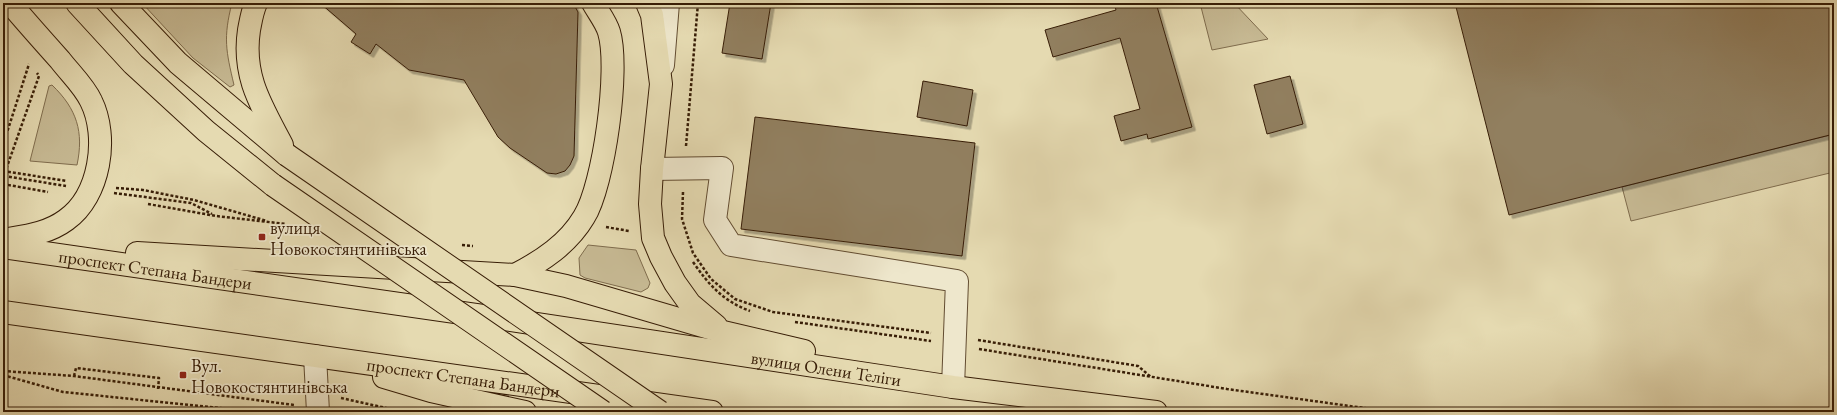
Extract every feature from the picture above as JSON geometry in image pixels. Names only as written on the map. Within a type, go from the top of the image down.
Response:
[{"type":"main road","points":[[3,240],[41,234],[67,220],[84,203],[93,185],[99,164],[101,134],[92,101],[73,76],[10,3]]},
{"type":"main road","points":[[77,3],[133,64],[206,131],[273,185],[609,405],[712,412]]},
{"type":"main road","points":[[121,3],[178,63],[287,155],[660,412]]},
{"type":"main road","points":[[256,3],[252,10],[248,42],[249,68],[256,95],[287,155]]},
{"type":"main road","points":[[515,275],[541,261],[562,244],[584,217],[595,196],[601,173],[609,108],[612,58],[609,32],[593,3]]},
{"type":"main road","points":[[647,3],[652,15],[661,84],[652,169],[650,204],[653,238],[675,283],[690,304],[723,332]]},
{"type":"main road","points":[[3,246],[515,275],[566,286],[723,332],[953,387]]},
{"type":"main road","name":"проспект Степана Бандери","points":[[3,246],[497,318]]},
{"type":"main road","name":"проспект Степана Бандери","points":[[3,312],[315,356],[609,405]]},
{"type":"main road","points":[[3,319],[39,317]]},
{"type":"main road","name":"вулиця Олени Теліги","points":[[497,318],[953,387],[1156,412]]},
{"type":"main road","points":[[315,356],[431,391],[524,412]]},
{"type":"main road","points":[[431,391],[485,412]]},
{"type":"street","points":[[661,84],[668,3]]},
{"type":"street","points":[[652,169],[722,168],[715,220],[731,245],[957,281],[953,387]]},
{"type":"street","points":[[315,356],[318,405]]},
{"type":"path","points":[[25,58],[39,76],[3,177],[51,184]]},
{"type":"path","points":[[3,145],[29,64]]},
{"type":"path","points":[[4,171],[125,190],[143,190],[194,200],[249,214],[271,222],[216,216],[148,204]]},
{"type":"path","points":[[3,184],[48,192]]},
{"type":"path","points":[[127,195],[191,203],[216,216]]},
{"type":"path","points":[[584,217],[600,226],[632,231],[682,219]]},
{"type":"path","points":[[690,257],[707,283],[733,305],[754,313]]},
{"type":"path","points":[[791,322],[955,345],[1227,389],[1393,412]]},
{"type":"path","points":[[74,376],[76,368],[159,378],[158,389]]},
{"type":"path","points":[[3,370],[74,376],[158,389],[318,405],[330,396],[404,412]]},
{"type":"path","points":[[3,375],[63,392],[259,412]]},
{"type":"path","points":[[1807,412],[1834,408]]},
{"type":"shaded area","points":[[142,3],[232,3],[227,26],[227,53],[234,85],[230,87],[193,58]]},
{"type":"shaded area","points":[[1200,3],[1234,3],[1268,39],[1212,50]]},
{"type":"shaded area","points":[[52,85],[61,94],[73,112],[79,132],[80,142],[77,165],[30,161],[49,86]]},
{"type":"shaded area","points":[[1834,134],[1834,172],[1631,221],[1622,187]]},
{"type":"shaded area","points":[[588,245],[636,250],[650,283],[648,288],[641,292],[585,278],[580,275],[579,258]]},
{"type":"building","points":[[320,3],[573,3],[578,12],[574,156],[570,165],[565,171],[556,174],[547,173],[510,148],[498,137],[464,80],[409,70],[376,44],[370,54],[351,42],[356,34]]},
{"type":"building","points":[[730,3],[771,3],[762,59],[722,53]]},
{"type":"building","points":[[1114,3],[1156,3],[1192,127],[1148,139],[1147,134],[1121,141],[1114,116],[1140,109],[1120,38],[1053,57],[1045,30],[1116,10]]},
{"type":"building","points":[[1455,3],[1834,3],[1834,134],[1509,215]]},
{"type":"building","points":[[1290,76],[1303,124],[1267,134],[1254,85]]},
{"type":"building","points":[[923,81],[973,90],[967,126],[917,117]]},
{"type":"building","points":[[755,117],[975,143],[962,256],[741,229]]},
{"type":"place","name":"вулиця Новокостянтинівська","points":[[262,237]]},
{"type":"place","name":"Вул. Новокостянтинівська","points":[[183,375]]}]
